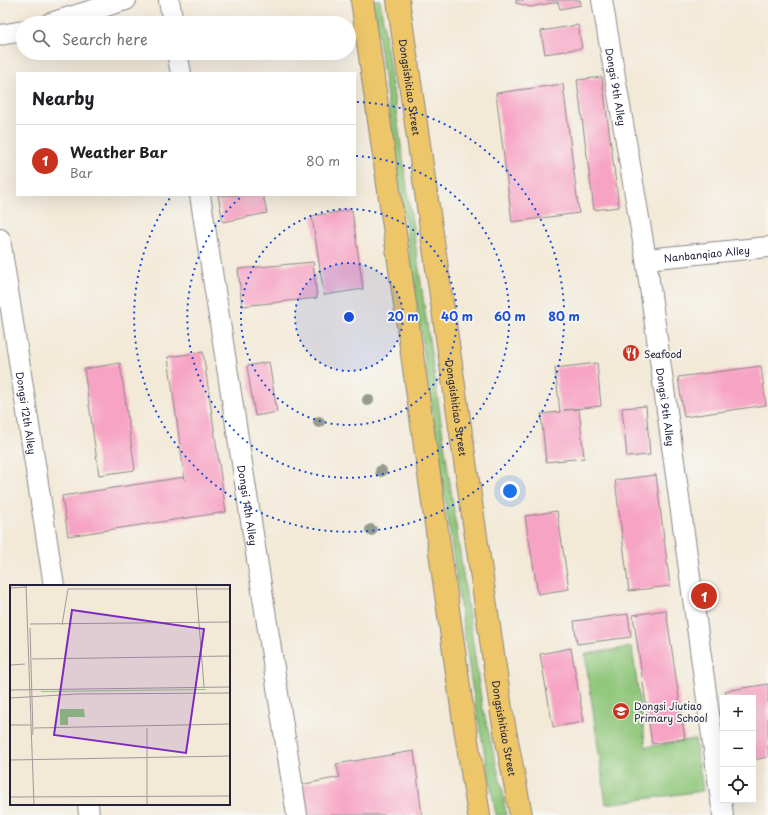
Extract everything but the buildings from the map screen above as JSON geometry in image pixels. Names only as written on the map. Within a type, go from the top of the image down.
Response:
[{"type":"main road","points":[[362,0],[463,715],[479,815]]},
{"type":"main road","name":"Dongsishitiao Street","points":[[398,0],[501,709],[521,815]]},
{"type":"lane","points":[[73,16],[126,0]]},
{"type":"lane","points":[[169,0],[172,16]]},
{"type":"lane","name":"Dongsi 9th Alley","points":[[602,0],[646,259],[723,815]]},
{"type":"lane","points":[[0,35],[16,32]]},
{"type":"lane","points":[[179,60],[181,72]]},
{"type":"lane","name":"Dongsi 11th Alley","points":[[200,196],[297,815]]},
{"type":"lane","name":"Dongsi 12th Alley","points":[[0,240],[54,585]]},
{"type":"lane","name":"Nanbanqiao Alley","points":[[646,259],[768,247]]},
{"type":"lane","points":[[88,805],[90,815]]},
{"type":"green space","points":[[373,0],[380,0],[482,705],[503,792],[506,815],[496,815],[471,681]]},
{"type":"green space","points":[[632,647],[646,747],[695,739],[703,791],[606,804],[585,654]]},
{"type":"place","name":"Seafood","points":[[631,353]]},
{"type":"place","name":"Weather Bar","points":[[704,596]]},
{"type":"place","name":"Dongsi Jiutiao Primary School","points":[[621,711]]}]
